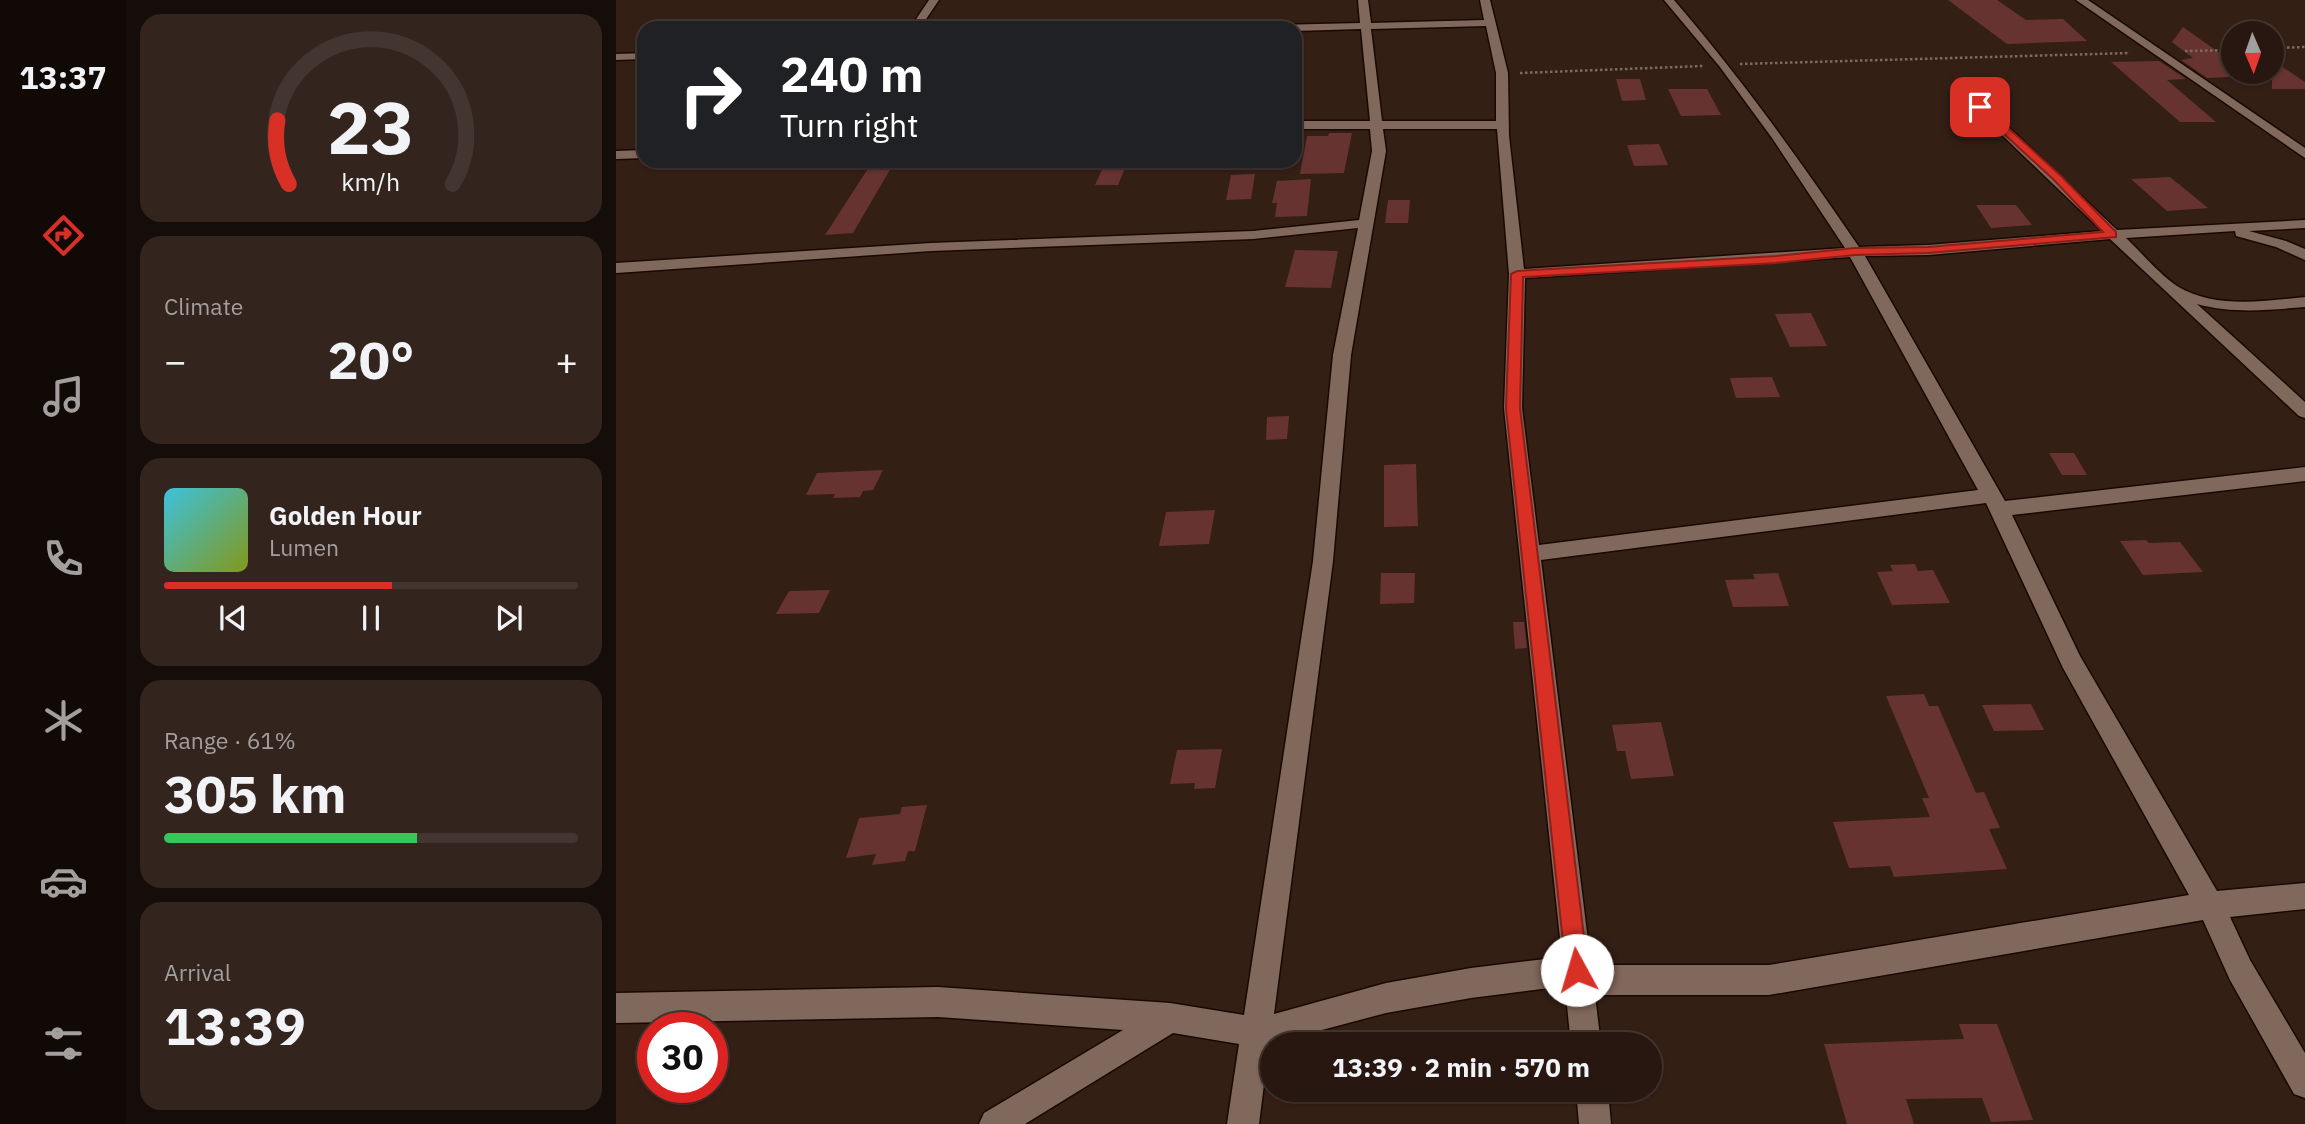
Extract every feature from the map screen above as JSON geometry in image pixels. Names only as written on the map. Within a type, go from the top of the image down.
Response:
[{"type":"street","points":[[920,21],[934,0]]},
{"type":"street","points":[[1243,1124],[1323,561],[1342,355],[1379,151],[1363,0]]},
{"type":"street","points":[[1485,0],[1502,73],[1502,125],[1517,274],[1513,408],[1585,1032]]},
{"type":"street","points":[[1669,0],[1724,65],[1777,136],[1855,252],[1996,502],[2071,661],[2210,905],[2240,970],[2305,1083]]},
{"type":"street","points":[[2081,0],[2305,154]]},
{"type":"street","points":[[1302,27],[1490,23]]},
{"type":"street","points":[[616,57],[637,56]]},
{"type":"street","points":[[1980,107],[2058,178],[2112,235],[2305,412]]},
{"type":"street","points":[[1302,125],[1502,125]]},
{"type":"street","points":[[616,155],[637,154]]},
{"type":"street","points":[[616,268],[931,247],[1253,235],[1368,223]]},
{"type":"street","points":[[1517,274],[1855,252],[1928,250],[2220,227],[2305,224]]},
{"type":"street","points":[[2220,227],[2281,244],[2305,255]]},
{"type":"street","points":[[2171,289],[2196,301],[2242,307],[2305,302]]},
{"type":"street","points":[[1531,554],[1996,502],[2305,474]]},
{"type":"street","points":[[616,1008],[938,1002],[1170,1018],[1257,1032],[1386,999],[1471,982],[1578,975],[1769,980],[2210,905],[2305,896]]},
{"type":"street","points":[[995,1124],[1170,1018]]},
{"type":"street","points":[[1593,1102],[1595,1124]]},
{"type":"path","points":[[2284,48],[2305,47]]},
{"type":"path","points":[[1502,73],[2221,50]]},
{"type":"building","points":[[1948,0],[1997,0],[2026,20],[2063,19],[2087,41],[2007,44]]},
{"type":"building","points":[[2183,27],[2221,54],[2221,77],[2207,78],[2181,60],[2193,58],[2172,42]]},
{"type":"building","points":[[2159,61],[2186,79],[2167,80],[2216,122],[2180,122],[2111,62]]},
{"type":"building","points":[[2284,68],[2305,82],[2305,89],[2272,89],[2272,84],[2284,84]]},
{"type":"building","points":[[1616,79],[1640,79],[1646,100],[1622,101]]},
{"type":"building","points":[[1668,89],[1707,89],[1721,115],[1681,116]]},
{"type":"building","points":[[1329,133],[1352,133],[1344,173],[1300,174],[1307,136],[1328,136]]},
{"type":"building","points":[[1659,144],[1668,165],[1634,166],[1627,145]]},
{"type":"building","points":[[868,168],[891,168],[853,233],[825,235]]},
{"type":"building","points":[[1103,168],[1125,168],[1118,185],[1095,185]]},
{"type":"building","points":[[1255,174],[1251,199],[1226,200],[1231,175]]},
{"type":"building","points":[[2170,177],[2208,208],[2167,211],[2131,179]]},
{"type":"building","points":[[1311,179],[1307,216],[1275,217],[1277,203],[1272,203],[1277,181]]},
{"type":"building","points":[[1388,200],[1410,200],[1408,223],[1385,223]]},
{"type":"building","points":[[1976,205],[2016,205],[2032,225],[1991,228]]},
{"type":"building","points":[[1295,250],[1338,251],[1331,288],[1285,287]]},
{"type":"building","points":[[1811,313],[1827,346],[1790,347],[1775,314]]},
{"type":"building","points":[[1772,377],[1780,397],[1736,398],[1730,378]]},
{"type":"building","points":[[1289,416],[1287,439],[1266,440],[1267,417]]},
{"type":"building","points":[[2049,453],[2074,453],[2087,475],[2062,475]]},
{"type":"building","points":[[1416,464],[1418,526],[1384,527],[1384,465]]},
{"type":"building","points":[[883,470],[873,490],[863,491],[860,497],[806,495],[817,473]]},
{"type":"building","points":[[1215,510],[1209,544],[1159,546],[1166,512]]},
{"type":"building","points":[[2146,540],[2149,543],[2180,542],[2203,572],[2143,575],[2120,541]]},
{"type":"building","points":[[1915,564],[1918,571],[1933,570],[1950,603],[1892,605],[1877,572],[1893,571],[1890,565]]},
{"type":"building","points":[[1381,573],[1415,573],[1414,603],[1380,604]]},
{"type":"building","points":[[1778,573],[1789,606],[1733,607],[1725,580],[1755,579],[1753,574]]},
{"type":"building","points":[[830,590],[819,613],[776,614],[789,591]]},
{"type":"building","points":[[1513,622],[1524,622],[1527,648],[1515,649]]},
{"type":"building","points":[[1924,694],[1929,706],[1938,706],[1976,793],[1984,792],[2000,828],[1989,829],[2007,869],[1894,877],[1890,866],[1849,868],[1833,822],[1930,817],[1922,798],[1929,798],[1886,696]]},
{"type":"building","points":[[2031,704],[2044,730],[1994,731],[1982,705]]},
{"type":"building","points":[[1661,722],[1674,776],[1631,779],[1625,751],[1617,751],[1612,725]]},
{"type":"building","points":[[1222,749],[1215,788],[1194,789],[1195,783],[1170,784],[1177,750]]},
{"type":"building","points":[[927,805],[915,851],[908,851],[905,861],[872,865],[876,854],[846,858],[859,818],[900,814],[902,807]]},
{"type":"building","points":[[1959,1024],[1997,1024],[2033,1120],[1991,1122],[1982,1098],[1906,1099],[1914,1124],[1847,1124],[1824,1044],[1964,1039]]},
{"type":"route","points":[[1577,970],[1513,408],[1517,274],[1628,269],[1855,252],[1928,250],[2112,235],[2058,178],[1980,107]]}]
